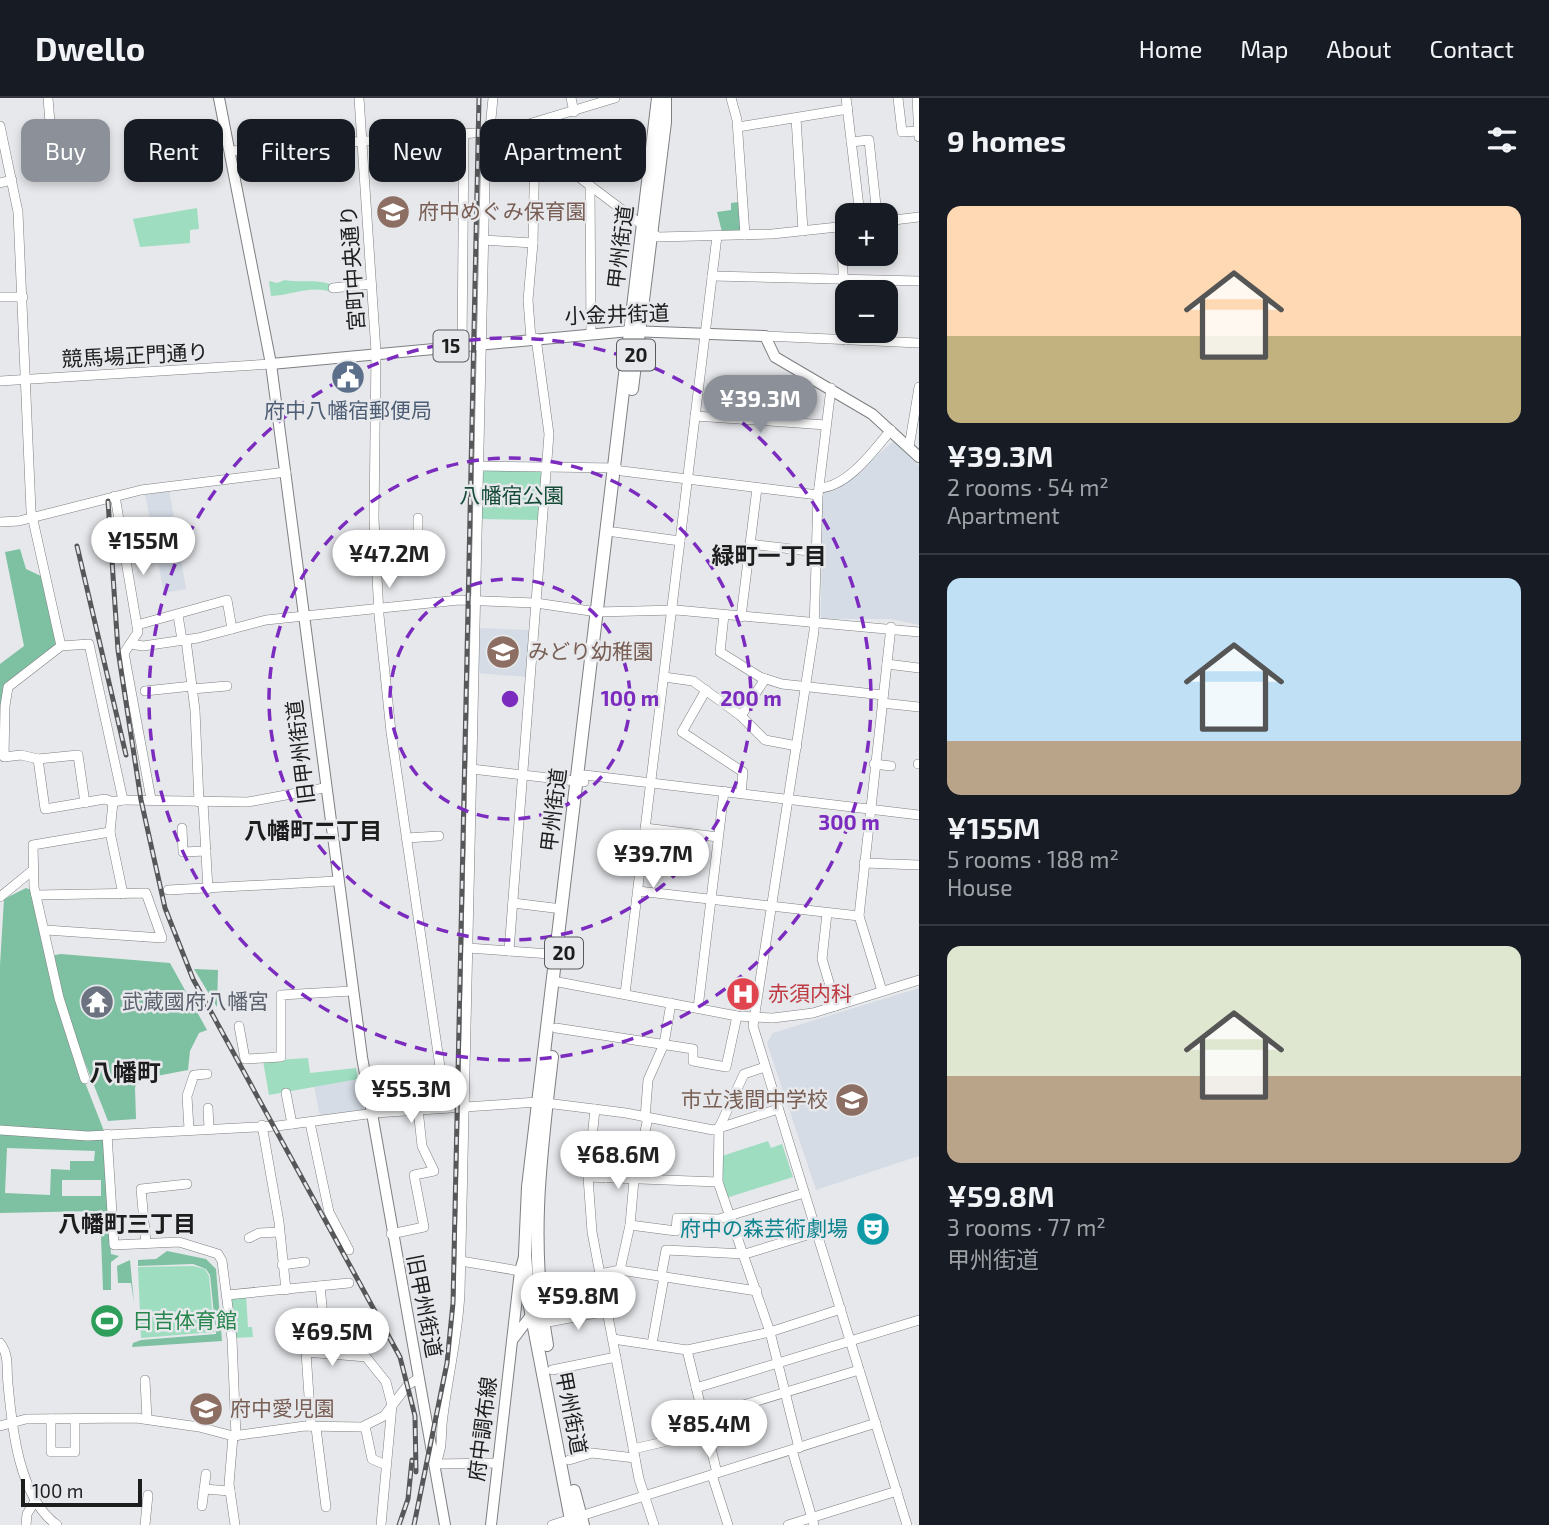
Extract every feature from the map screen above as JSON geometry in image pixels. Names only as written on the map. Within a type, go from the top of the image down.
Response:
[{"type":"highway","name":"甲州街道","points":[[647,230],[658,98]]},
{"type":"highway","name":"甲州街道","points":[[577,1521],[552,1370],[537,1322],[539,1295],[536,1219],[543,1102],[665,98]]},
{"type":"highway","name":"甲州街道","points":[[601,612],[614,532],[619,469]]},
{"type":"highway","name":"甲州街道","points":[[560,955],[562,909],[582,779]]},
{"type":"highway","name":"甲州街道","points":[[557,982],[556,1028],[528,1187],[525,1254],[577,1521]]},
{"type":"main road","name":"旧甲州街道","points":[[219,98],[271,363],[352,991],[391,1234],[445,1525]]},
{"type":"main road","name":"小金井街道","points":[[271,363],[635,331],[765,336]]},
{"type":"main road","points":[[765,336],[775,357],[831,388],[891,430],[919,457]]},
{"type":"main road","name":"府中調布線","points":[[491,1525],[520,1271],[525,1254]]},
{"type":"main road","points":[[514,1338],[522,1327],[537,1322]]},
{"type":"street","points":[[48,98],[50,119]]},
{"type":"street","name":"宮町中央通り","points":[[359,98],[376,352],[374,519],[378,607],[391,732],[446,1108]]},
{"type":"street","points":[[490,119],[493,98]]},
{"type":"street","points":[[571,98],[574,112]]},
{"type":"street","points":[[731,98],[738,127],[745,235]]},
{"type":"street","points":[[846,98],[859,203]]},
{"type":"street","points":[[898,98],[902,132],[919,131]]},
{"type":"street","points":[[917,98],[919,137]]},
{"type":"street","points":[[548,119],[610,99]]},
{"type":"street","points":[[738,127],[848,109]]},
{"type":"street","points":[[796,118],[803,231]]},
{"type":"street","points":[[0,126],[18,212],[33,516],[61,646]]},
{"type":"street","points":[[851,142],[869,140],[876,203]]},
{"type":"street","points":[[231,151],[369,141]]},
{"type":"street","points":[[0,183],[12,180]]},
{"type":"street","points":[[462,345],[464,182]]},
{"type":"street","points":[[486,182],[461,1261],[457,1336],[442,1419],[443,1443],[435,1464],[498,1463]]},
{"type":"street","points":[[509,951],[549,434],[528,300],[534,182]]},
{"type":"street","points":[[585,182],[657,237],[745,235],[835,227]]},
{"type":"street","points":[[590,186],[592,334]]},
{"type":"street","points":[[898,220],[919,217]]},
{"type":"street","points":[[625,995],[717,236]]},
{"type":"street","points":[[483,240],[533,243]]},
{"type":"street","points":[[843,266],[843,279]]},
{"type":"street","points":[[712,276],[919,281]]},
{"type":"street","points":[[333,289],[371,284]]},
{"type":"street","points":[[0,298],[23,297]]},
{"type":"street","points":[[765,336],[835,339]]},
{"type":"street","points":[[898,342],[919,343]]},
{"type":"street","name":"競馬場正門通り","points":[[0,381],[271,363]]},
{"type":"street","points":[[909,447],[917,415],[919,387]]},
{"type":"street","points":[[831,388],[818,491],[815,625],[754,1034],[907,1525]]},
{"type":"street","points":[[695,416],[826,425]]},
{"type":"street","points":[[478,466],[619,469],[757,488],[818,491],[851,473],[891,430]]},
{"type":"street","points":[[0,522],[115,496],[231,477],[286,472]]},
{"type":"street","points":[[741,617],[757,488]]},
{"type":"street","points":[[115,496],[138,632],[124,653],[150,799]]},
{"type":"street","points":[[418,518],[418,558]]},
{"type":"street","points":[[614,532],[680,541]]},
{"type":"street","points":[[750,544],[817,552]]},
{"type":"street","points":[[137,625],[227,600],[232,629]]},
{"type":"street","points":[[130,644],[143,646],[184,640],[266,620],[378,607],[475,600],[536,603],[601,612],[671,610],[815,625],[891,627],[919,632]]},
{"type":"street","points":[[178,615],[192,687],[208,889]]},
{"type":"street","points":[[724,615],[720,652],[765,679],[919,707]]},
{"type":"street","points":[[883,991],[859,916],[891,627]]},
{"type":"street","points":[[85,803],[78,755],[38,759],[21,755],[4,757],[6,695],[12,681],[61,646],[89,644],[123,800]]},
{"type":"street","points":[[887,664],[919,668]]},
{"type":"street","points":[[664,677],[693,681],[741,716],[765,740],[797,746]]},
{"type":"street","points":[[741,716],[765,679]]},
{"type":"street","points":[[145,691],[226,686]]},
{"type":"street","points":[[706,691],[682,732],[743,772],[741,793]]},
{"type":"street","points":[[38,759],[45,809],[105,799],[113,802],[150,799],[248,802],[324,788]]},
{"type":"street","points":[[874,764],[891,766]]},
{"type":"street","points":[[472,769],[523,775],[651,782],[919,815]]},
{"type":"street","points":[[698,1008],[724,791]]},
{"type":"street","points":[[113,802],[110,832],[123,894]]},
{"type":"street","points":[[182,828],[183,852],[206,851]]},
{"type":"street","points":[[645,828],[718,837]]},
{"type":"street","points":[[85,1079],[59,998],[46,930],[36,895],[33,845],[110,832]]},
{"type":"street","points":[[406,838],[439,836]]},
{"type":"street","points":[[864,863],[919,864]]},
{"type":"street","points":[[0,897],[33,870]]},
{"type":"street","points":[[168,890],[337,881]]},
{"type":"street","points":[[638,891],[859,916]]},
{"type":"street","points":[[36,895],[146,893],[162,938],[46,930]]},
{"type":"street","points":[[513,903],[562,909]]},
{"type":"street","points":[[827,913],[822,959],[836,1006]]},
{"type":"street","points":[[468,948],[560,955]]},
{"type":"street","points":[[557,982],[756,1018],[797,1016],[919,980]]},
{"type":"street","points":[[239,1026],[245,1059],[281,1057],[281,995],[352,991]]},
{"type":"street","points":[[620,1270],[631,1225],[634,1180],[647,1118],[648,1080],[664,1044],[671,1003]]},
{"type":"street","points":[[556,1028],[693,1049],[693,1061],[726,1067],[737,1016]]},
{"type":"street","points":[[765,1067],[744,1074],[719,1128],[718,1182],[770,1332],[813,1521]]},
{"type":"street","points":[[189,1129],[187,1096],[194,1076],[207,1074]]},
{"type":"street","points":[[286,1093],[292,1124]]},
{"type":"street","points":[[0,1130],[88,1136],[310,1123],[418,1109],[543,1102],[713,1130],[778,1109]]},
{"type":"street","points":[[208,1108],[209,1128]]},
{"type":"street","points":[[391,1234],[424,1227],[414,1175],[434,1171],[422,1146],[418,1109]]},
{"type":"street","points":[[595,1109],[588,1177],[592,1232],[634,1454],[654,1525]]},
{"type":"street","points":[[310,1123],[329,1212],[349,1250]]},
{"type":"street","points":[[262,1125],[286,1290]]},
{"type":"street","points":[[107,1133],[114,1245],[179,1242],[218,1254],[227,1295],[234,1436],[230,1491],[236,1525]]},
{"type":"street","points":[[606,1178],[607,1159],[639,1162]]},
{"type":"street","points":[[588,1177],[718,1182]]},
{"type":"street","points":[[146,1243],[141,1189],[187,1184]]},
{"type":"street","points":[[631,1225],[676,1231],[677,1218],[728,1217],[804,1193]]},
{"type":"street","points":[[249,1238],[259,1233],[279,1232]]},
{"type":"street","points":[[652,1344],[666,1250],[745,1254],[817,1232]]},
{"type":"street","points":[[461,1261],[520,1271]]},
{"type":"street","points":[[282,1265],[306,1262]]},
{"type":"street","points":[[600,1275],[620,1270],[757,1291]]},
{"type":"street","points":[[227,1295],[349,1283]]},
{"type":"street","points":[[320,1286],[323,1316]]},
{"type":"street","points":[[613,1339],[687,1350],[770,1332],[841,1310]]},
{"type":"street","points":[[537,1322],[607,1311]]},
{"type":"street","points":[[696,1388],[919,1320]]},
{"type":"street","points":[[0,1343],[8,1359],[6,1370],[12,1422],[35,1501],[57,1525]]},
{"type":"street","points":[[687,1350],[728,1525]]},
{"type":"street","points":[[326,1507],[306,1352],[366,1357],[384,1378],[392,1405],[381,1525]]},
{"type":"street","points":[[552,1370],[616,1357]]},
{"type":"street","points":[[0,1361],[6,1370]]},
{"type":"street","points":[[704,1417],[859,1370]]},
{"type":"street","points":[[0,1426],[12,1422],[51,1419],[147,1419],[234,1436],[314,1427],[366,1426],[384,1416],[408,1385],[419,1378]]},
{"type":"street","points":[[145,1380],[147,1419]]},
{"type":"street","points":[[51,1419],[51,1452],[75,1452],[75,1419]]},
{"type":"street","points":[[552,1525],[577,1521],[645,1496],[876,1423]]},
{"type":"street","points":[[366,1426],[372,1460],[386,1465]]},
{"type":"street","points":[[569,1460],[592,1453],[634,1454],[707,1432]]},
{"type":"street","points":[[202,1506],[206,1474]]},
{"type":"street","points":[[204,1489],[230,1491]]},
{"type":"street","points":[[788,1525],[813,1521],[897,1491]]},
{"type":"street","points":[[145,1525],[148,1495]]},
{"type":"street","points":[[26,1525],[27,1514],[35,1501]]},
{"type":"shaded area","points":[[894,441],[919,466],[919,625],[892,619],[821,619],[822,494],[853,475]]},
{"type":"shaded area","points":[[169,489],[186,589],[164,593],[145,493]]},
{"type":"shaded area","name":"みどり幼稚園","points":[[478,628],[530,630],[527,677],[477,673]]},
{"type":"shaded area","name":"市立浅間中学校","points":[[919,988],[919,1156],[816,1190],[767,1043],[773,1033]]},
{"type":"shaded area","points":[[358,1079],[364,1110],[320,1116],[314,1086]]},
{"type":"green space","points":[[739,202],[741,230],[722,232],[717,212],[731,210],[731,203]]},
{"type":"green space","points":[[197,208],[199,229],[190,230],[190,243],[140,247],[133,219]]},
{"type":"green space","points":[[285,280],[330,284],[331,292],[309,290],[271,296],[269,281],[277,283]]},
{"type":"green space","name":"八幡宿公園","points":[[485,471],[540,471],[539,520],[481,519],[482,474]]},
{"type":"green space","points":[[20,549],[26,569],[43,577],[57,646],[6,683],[0,746],[0,664],[24,646],[5,552]]},
{"type":"green space","points":[[26,888],[31,890],[64,1029],[104,1131],[86,1134],[0,1128],[0,965],[4,899]]},
{"type":"green space","points":[[55,955],[170,963],[207,1030],[199,1033],[190,1051],[188,1070],[141,1079],[135,1087],[136,1119],[108,1121],[71,1027],[54,961]]},
{"type":"green space","points":[[194,969],[218,970],[217,1007]]},
{"type":"green space","points":[[308,1058],[310,1073],[356,1068],[358,1079],[269,1095],[263,1061]]},
{"type":"green space","points":[[0,1131],[103,1139],[111,1254],[119,1256],[111,1262],[111,1290],[103,1290],[101,1237],[94,1211],[0,1213]],"holes":[[[7,1148],[95,1151],[94,1161],[70,1161],[70,1170],[51,1169],[50,1195],[5,1193]],[[62,1180],[101,1180],[101,1196],[62,1196]]]},
{"type":"green space","points":[[768,1141],[771,1148],[782,1144],[793,1177],[726,1198],[722,1184],[722,1156]]},
{"type":"green space","points":[[167,1251],[206,1259],[216,1269],[222,1341],[132,1347],[133,1343],[141,1340],[216,1334],[210,1275],[206,1269],[193,1264],[138,1266],[138,1260],[156,1259]]},
{"type":"green space","points":[[130,1260],[134,1303],[131,1283],[118,1283],[117,1266]]},
{"type":"green space","points":[[193,1266],[205,1269],[209,1276],[214,1332],[141,1338],[138,1267]]},
{"type":"green space","points":[[246,1295],[248,1327],[252,1327],[253,1337],[234,1338],[231,1300],[233,1297]]},
{"type":"railway","points":[[414,1525],[447,1363],[453,1303],[479,98]]},
{"type":"railway","points":[[108,501],[118,650],[141,800],[165,908],[193,979],[400,1357],[415,1416],[416,1472]]},
{"type":"railway","points":[[77,546],[126,755]]},
{"type":"railway","points":[[399,1525],[408,1499],[412,1460]]},
{"type":"place","name":"府中めぐみ保育園","points":[[393,212]]},
{"type":"place","name":"府中八幡宿郵便局","points":[[348,377]]},
{"type":"place","name":"みどり幼稚園","points":[[503,652]]},
{"type":"place","name":"赤須内科","points":[[743,994]]},
{"type":"place","name":"武蔵國府八幡宮","points":[[97,1002]]},
{"type":"place","name":"市立浅間中学校","points":[[852,1100]]},
{"type":"place","name":"府中の森芸術劇場","points":[[873,1229]]},
{"type":"place","name":"日吉体育館","points":[[107,1321]]},
{"type":"place","name":"府中愛児園","points":[[206,1409]]},
{"type":"district","name":"緑町一丁目","points":[[769,556]]},
{"type":"district","name":"八幡町二丁目","points":[[313,831]]},
{"type":"district","name":"八幡町","points":[[125,1073]]},
{"type":"district","name":"八幡町三丁目","points":[[127,1224]]}]
